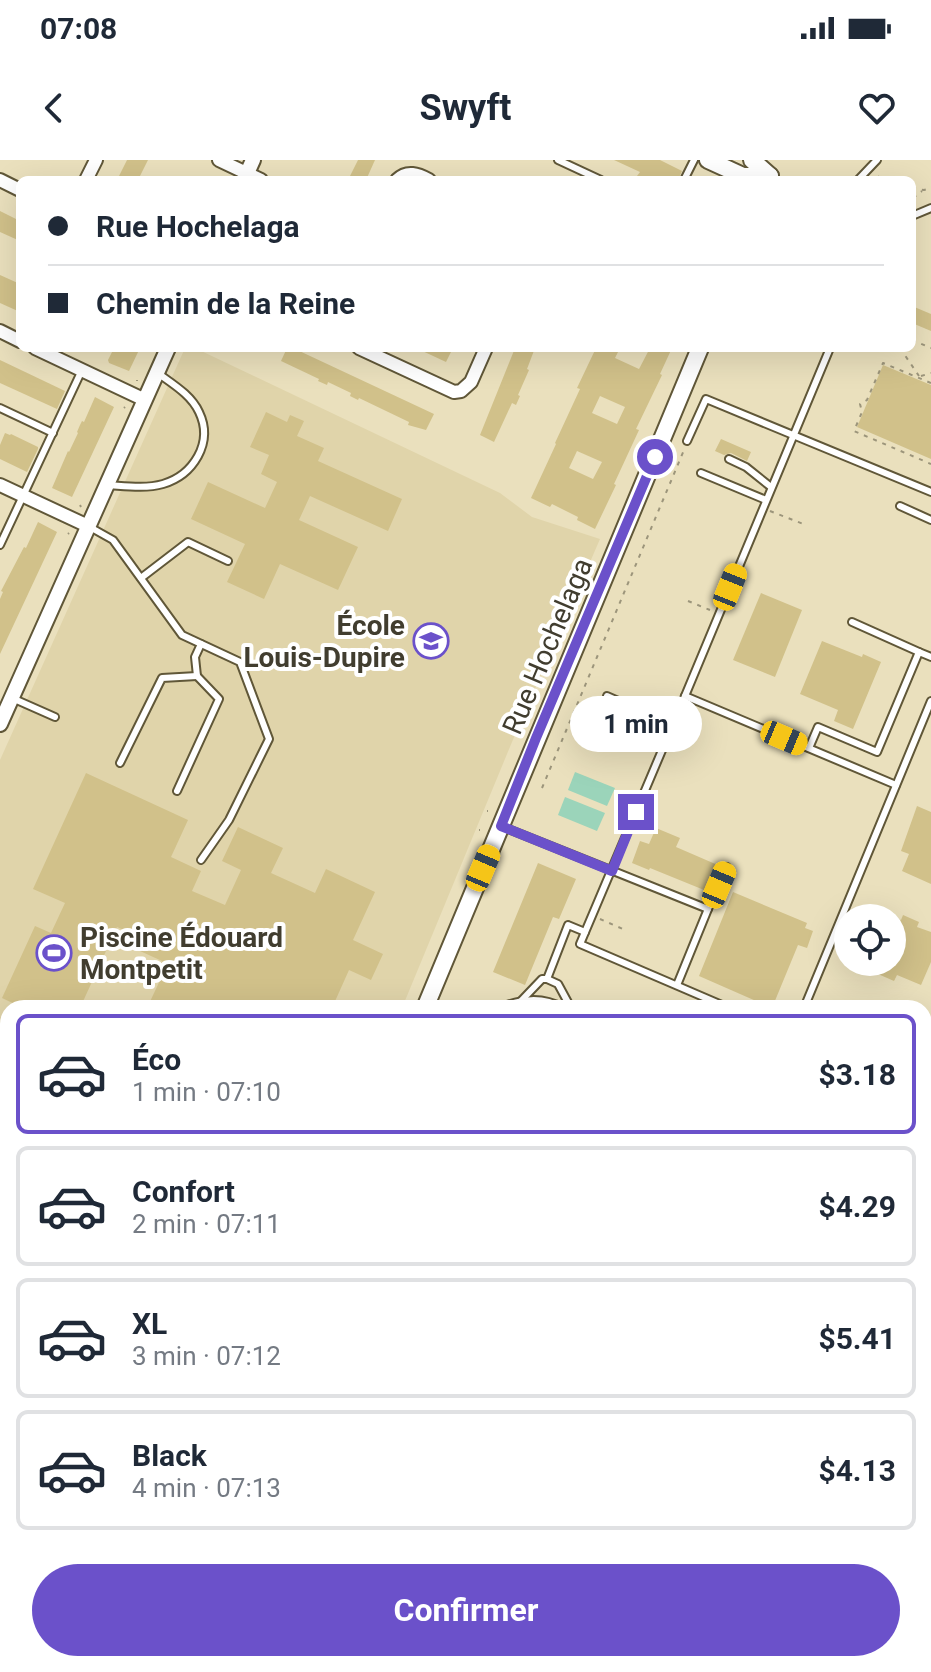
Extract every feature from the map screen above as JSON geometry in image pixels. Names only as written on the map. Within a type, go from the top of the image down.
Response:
[{"type":"main road","points":[[708,160],[743,176],[773,174]]},
{"type":"main road","points":[[752,160],[773,174]]},
{"type":"main road","name":"Rue Hochelaga","points":[[428,1000],[698,352]]},
{"type":"street","points":[[219,160],[251,173]]},
{"type":"street","points":[[44,352],[145,400]]},
{"type":"street","points":[[0,724],[166,352]]},
{"type":"street","points":[[368,352],[454,392],[461,391],[471,382],[484,352]]},
{"type":"street","points":[[0,485],[88,526]]},
{"type":"lane","points":[[558,160],[592,176]]},
{"type":"lane","points":[[862,176],[877,160]]},
{"type":"lane","points":[[711,1000],[580,944],[828,352]]},
{"type":"lane","points":[[0,545],[82,370]]},
{"type":"lane","points":[[107,485],[137,487],[165,483],[186,473],[199,455],[204,431],[199,411],[179,388],[157,373]]},
{"type":"lane","points":[[687,441],[706,399],[931,492]]},
{"type":"lane","points":[[0,408],[53,433]]},
{"type":"lane","points":[[729,459],[746,467],[771,487]]},
{"type":"lane","points":[[701,473],[766,500]]},
{"type":"lane","points":[[900,506],[931,520]]},
{"type":"lane","points":[[88,526],[113,540],[182,635],[240,662],[269,739],[229,820],[201,860]]},
{"type":"lane","points":[[141,578],[188,542],[228,561]]},
{"type":"lane","points":[[852,622],[931,657]]},
{"type":"lane","points":[[177,791],[219,699],[197,676],[195,657],[201,644]]},
{"type":"lane","points":[[809,748],[818,727],[877,752],[919,652]]},
{"type":"lane","points":[[120,763],[162,678],[197,676]]},
{"type":"lane","points":[[607,696],[673,725]]},
{"type":"lane","points":[[685,696],[896,785]]},
{"type":"lane","points":[[12,698],[55,717]]},
{"type":"lane","points":[[807,1000],[931,701]]},
{"type":"lane","points":[[501,826],[708,909]]},
{"type":"lane","points":[[677,985],[727,867]]},
{"type":"lane","points":[[547,979],[568,925],[585,932]]},
{"type":"lane","points":[[522,1000],[542,979],[558,984],[567,1000]]},
{"type":"path","points":[[916,196],[931,188]]},
{"type":"path","points":[[916,189],[924,190]]},
{"type":"path","points":[[903,352],[919,377]]},
{"type":"path","points":[[931,383],[883,363],[867,400],[860,404],[862,412],[854,431],[931,464]]},
{"type":"path","points":[[919,377],[931,373]]},
{"type":"path","points":[[542,788],[687,441]]},
{"type":"path","points":[[779,515],[806,525]]},
{"type":"path","points":[[688,601],[712,611]]},
{"type":"path","points":[[599,918],[623,929]]},
{"type":"shaded area","points":[[183,352],[203,352],[500,493],[532,517],[600,539],[405,1000],[0,1000],[0,760]]},
{"type":"green space","points":[[575,772],[615,788],[607,806],[568,790]]},
{"type":"green space","points":[[565,797],[605,813],[597,831],[558,815]]},
{"type":"building","points":[[127,160],[148,160],[140,176],[119,176]]},
{"type":"building","points":[[358,160],[375,160],[368,176],[350,176]]},
{"type":"building","points":[[614,160],[660,160],[682,171],[680,176],[637,176],[640,172]]},
{"type":"building","points":[[0,211],[16,219],[16,239],[0,232]]},
{"type":"building","points":[[0,275],[16,282],[16,310],[0,303]]},
{"type":"building","points":[[916,308],[931,314],[931,331],[916,325]]},
{"type":"building","points":[[112,352],[138,352],[129,371],[108,360]]},
{"type":"building","points":[[285,352],[302,352],[434,414],[426,430],[408,425],[409,422],[281,361]]},
{"type":"building","points":[[425,352],[451,352],[446,362]]},
{"type":"building","points":[[513,352],[533,352],[520,396],[516,405],[512,403],[494,442],[480,435]]},
{"type":"building","points":[[594,352],[618,352],[615,358],[639,369],[648,352],[670,352],[595,529],[552,504],[550,507],[531,498],[580,389],[577,388]],"holes":[[[600,396],[625,407],[617,424],[592,413]],[[577,451],[602,462],[593,479],[569,468]]]},
{"type":"building","points":[[0,360],[65,391],[57,409],[0,383]]},
{"type":"building","points":[[883,365],[931,385],[931,459],[857,427]]},
{"type":"building","points":[[95,397],[114,407],[72,497],[52,488]]},
{"type":"building","points":[[266,412],[287,422],[290,415],[304,421],[297,436],[324,448],[318,461],[402,499],[388,531],[310,496],[299,520],[358,547],[338,590],[280,564],[264,599],[227,582],[245,544],[191,519],[208,482],[265,508],[277,482],[261,474],[269,455],[250,447]]},
{"type":"building","points":[[5,433],[38,447],[27,472],[0,459],[0,445]]},
{"type":"building","points":[[721,439],[751,452],[747,461],[731,453],[724,455],[715,451]]},
{"type":"building","points":[[38,522],[57,532],[0,654],[1,591]]},
{"type":"building","points":[[761,593],[802,610],[775,677],[733,660]]},
{"type":"building","points":[[822,641],[881,662],[853,729],[834,721],[838,710],[800,694]]},
{"type":"building","points":[[86,773],[188,820],[171,857],[201,871],[192,891],[225,905],[241,870],[222,861],[238,827],[283,848],[271,873],[315,893],[326,869],[375,892],[353,940],[383,954],[371,980],[349,970],[336,1000],[151,1000],[162,976],[156,973],[162,961],[129,946],[135,935],[117,927],[84,1000],[6,1000],[2,998],[35,926],[51,933],[65,903],[33,889]]},
{"type":"building","points":[[917,806],[931,812],[931,884],[902,871],[909,854],[901,851]]},
{"type":"building","points":[[656,828],[680,838],[676,847],[720,866],[709,892],[632,863],[640,841],[649,844]]},
{"type":"building","points":[[538,863],[576,879],[559,919],[553,917],[525,985],[493,972]]},
{"type":"building","points":[[733,892],[807,923],[805,928],[813,931],[807,948],[798,945],[775,1000],[754,1000],[699,976]]},
{"type":"building","points":[[906,916],[919,922],[917,927],[931,932],[931,962],[921,985],[899,976],[906,976]]},
{"type":"place","name":"École Louis-Dupire","points":[[431,641]]},
{"type":"place","name":"Piscine Édouard Montpetit","points":[[54,953]]},
{"type":"route","points":[[636,812],[612,871],[501,826],[655,457]]}]
